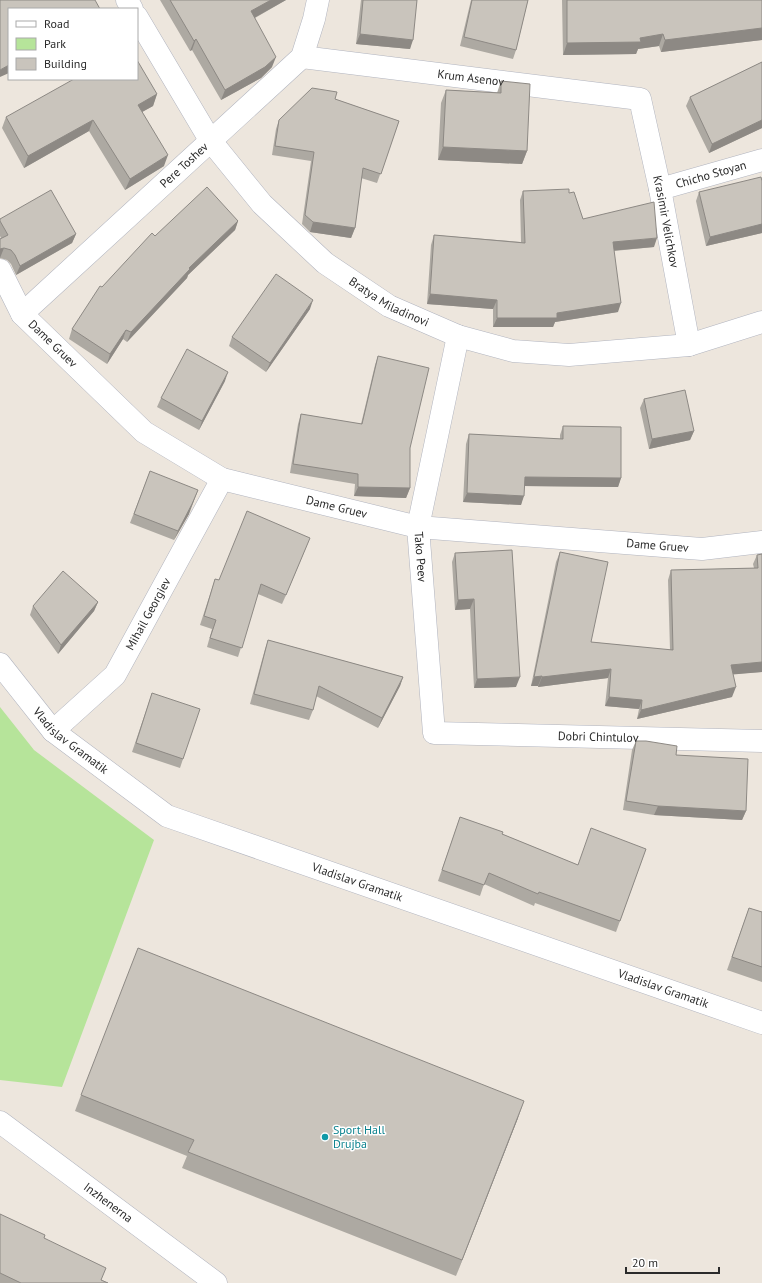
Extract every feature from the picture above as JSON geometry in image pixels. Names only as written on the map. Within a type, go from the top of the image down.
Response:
[{"type":"street","points":[[302,57],[314,19],[318,0]]},
{"type":"street","name":"Bratya Miladinovi","points":[[138,19],[210,140],[262,204],[325,263],[389,306],[458,336],[513,351],[569,355],[689,345],[762,322]]},
{"type":"street","name":"Krum Asenov","points":[[302,57],[640,99]]},
{"type":"street","name":"Pere Toshev","points":[[22,314],[302,57]]},
{"type":"street","name":"Krasimir Velichkov","points":[[640,99],[660,189],[689,345]]},
{"type":"street","name":"Chicho Stoyan","points":[[660,189],[762,160]]},
{"type":"street","name":"Dame Gruev","points":[[0,270],[22,314],[144,432],[222,479],[418,527],[702,549],[762,542]]},
{"type":"street","name":"Tako Peev","points":[[434,733],[418,527],[458,336]]},
{"type":"street","name":"Mihail Georgiev","points":[[53,731],[115,675],[222,479]]},
{"type":"street","name":"Vladislav Gramatik","points":[[0,664],[53,731],[167,816],[762,1023]]},
{"type":"street","name":"Dobri Chintulov","points":[[434,733],[762,741]]},
{"type":"street","name":"Inzhenerna","points":[[0,1122],[216,1283]]},
{"type":"green space","points":[[0,707],[34,750],[154,840],[62,1087],[0,1080]]},
{"type":"building","points":[[0,0],[95,0],[99,8],[8,8],[8,66],[0,70]]},
{"type":"building","points":[[170,0],[271,0],[251,11],[276,57],[265,67],[225,90],[196,39],[194,41]]},
{"type":"building","points":[[363,0],[417,0],[413,40],[360,34]]},
{"type":"building","points":[[472,0],[528,0],[516,50],[464,37]]},
{"type":"building","points":[[567,0],[762,0],[762,28],[665,40],[663,34],[640,38],[641,42],[567,43]]},
{"type":"building","points":[[138,62],[157,94],[138,105],[168,155],[130,179],[93,120],[28,156],[6,117],[72,80],[138,80]]},
{"type":"building","points":[[762,62],[762,120],[712,144],[690,97]]},
{"type":"building","points":[[501,81],[530,84],[527,151],[443,147],[446,90],[501,93]]},
{"type":"building","points":[[312,88],[337,92],[335,99],[399,121],[381,174],[363,168],[355,228],[313,222],[305,215],[314,152],[275,146],[279,120]]},
{"type":"building","points":[[761,177],[762,224],[710,237],[699,192]]},
{"type":"building","points":[[207,187],[238,221],[189,268],[190,269],[131,332],[126,330],[110,354],[72,329],[100,286],[102,287],[152,233],[155,236]]},
{"type":"building","points":[[569,189],[569,193],[574,192],[583,219],[654,202],[657,238],[613,242],[621,303],[557,313],[557,318],[497,318],[497,300],[430,294],[434,235],[525,243],[523,191]]},
{"type":"building","points":[[51,190],[76,234],[20,266],[11,250],[4,248],[0,249],[0,239],[8,235],[0,219]]},
{"type":"building","points":[[276,274],[313,300],[270,363],[232,337]]},
{"type":"building","points":[[187,349],[228,372],[202,421],[161,398]]},
{"type":"building","points":[[378,356],[429,368],[410,448],[410,488],[358,487],[358,474],[293,464],[301,414],[362,424]]},
{"type":"building","points":[[685,390],[694,431],[652,439],[644,399]]},
{"type":"building","points":[[563,426],[621,427],[621,478],[525,477],[524,496],[467,493],[469,434],[563,439]]},
{"type":"building","points":[[150,471],[198,490],[178,531],[134,514]]},
{"type":"building","points":[[247,511],[310,538],[286,595],[261,584],[242,648],[210,638],[216,620],[204,616],[215,579],[219,580]]},
{"type":"building","points":[[512,550],[520,677],[477,679],[474,599],[458,600],[455,553]]},
{"type":"building","points":[[560,552],[608,562],[591,642],[673,650],[671,570],[758,568],[757,555],[762,554],[762,662],[731,665],[736,687],[641,710],[642,700],[609,697],[611,669],[534,677]]},
{"type":"building","points":[[63,571],[98,602],[61,645],[33,606]]},
{"type":"building","points":[[268,640],[403,677],[382,718],[319,686],[313,710],[254,694]]},
{"type":"building","points":[[152,693],[200,709],[183,759],[136,743]]},
{"type":"building","points":[[636,741],[646,741],[677,746],[676,755],[748,759],[746,811],[658,806],[626,801]]},
{"type":"building","points":[[460,817],[503,832],[502,834],[578,865],[591,828],[646,849],[620,921],[539,892],[538,894],[489,873],[484,885],[442,870]]},
{"type":"building","points":[[749,908],[762,912],[762,967],[732,957]]},
{"type":"building","name":"Sport Hall Drujba","points":[[138,948],[524,1101],[462,1260],[188,1152],[194,1140],[81,1095]]},
{"type":"building","points":[[0,1214],[45,1235],[44,1238],[106,1268],[101,1280],[108,1283],[21,1283],[0,1273]]},
{"type":"place","name":"Sport Hall Drujba","points":[[325,1137]]}]
